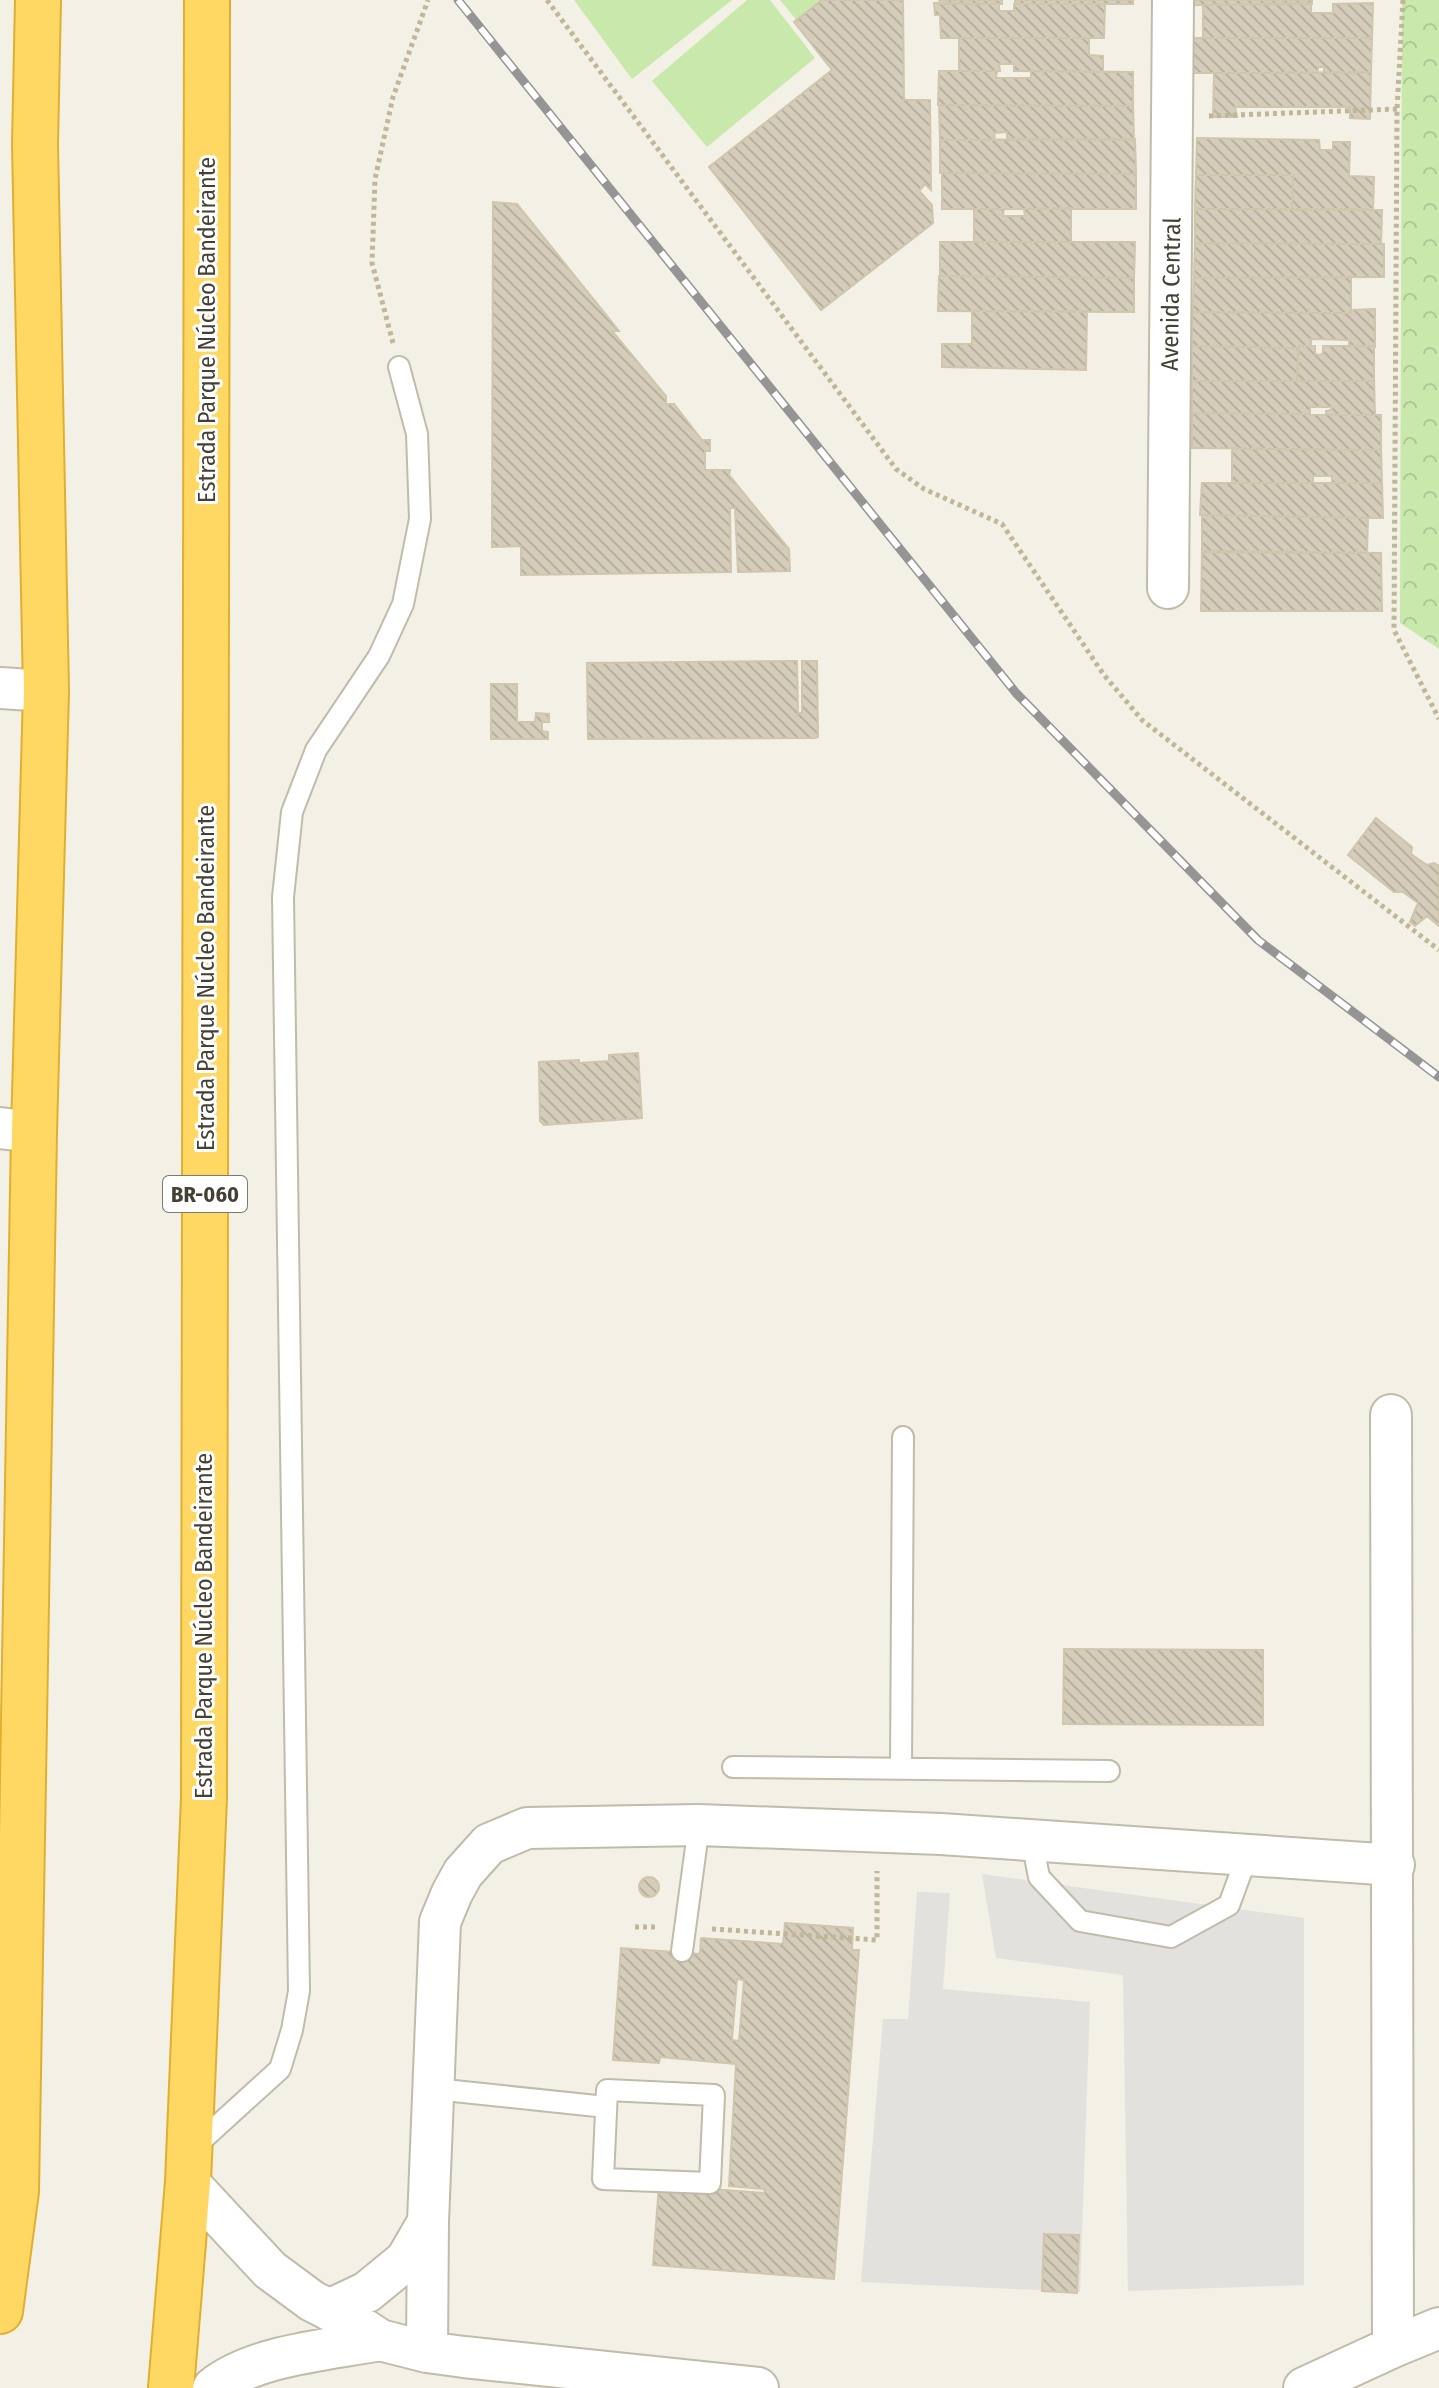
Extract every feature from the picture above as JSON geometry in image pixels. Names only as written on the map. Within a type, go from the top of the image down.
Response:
[{"type":"highway","points":[[0,2311],[16,2191],[17,1130],[46,691],[35,144],[38,0]]},
{"type":"highway","name":"Estrada Parque Núcleo Bandeirante","points":[[171,2388],[188,2167],[204,1798],[207,0]]},
{"type":"street","name":"Avenida Central","points":[[1168,588],[1173,0]]},
{"type":"street","points":[[0,688],[46,691]]},
{"type":"street","points":[[1391,1415],[1393,2347]]},
{"type":"street","points":[[427,2352],[428,2222],[440,1922],[463,1873],[489,1844],[527,1828],[699,1825],[941,1834],[1394,1865]]},
{"type":"street","points":[[188,2167],[270,2270],[299,2293],[380,2340],[427,2352],[758,2388]]},
{"type":"street","points":[[329,2310],[367,2292],[406,2260],[428,2222]]},
{"type":"street","points":[[1304,2388],[1439,2328]]},
{"type":"street","points":[[213,2388],[227,2377],[267,2361],[380,2340]]},
{"type":"lane","points":[[188,2167],[280,2069],[292,2030],[299,1991],[283,897],[292,812],[316,750],[379,656],[403,604],[420,519],[417,434],[399,367]]},
{"type":"lane","points":[[901,1768],[903,1437]]},
{"type":"lane","points":[[733,1767],[1109,1771]]},
{"type":"lane","points":[[682,1951],[699,1825]]},
{"type":"lane","points":[[1032,1841],[1039,1877],[1080,1921],[1171,1937],[1229,1905],[1247,1856]]},
{"type":"lane","points":[[435,2089],[606,2107]]},
{"type":"lane","points":[[607,2090],[714,2095],[710,2183],[603,2179],[606,2107],[607,2090]]},
{"type":"path","points":[[399,367],[372,263],[375,179],[393,97],[428,0]]},
{"type":"path","points":[[547,0],[896,469],[924,489],[1002,524],[1104,675],[1142,720],[1439,950]]},
{"type":"path","points":[[1403,0],[1397,109],[1394,630],[1439,719]]},
{"type":"path","points":[[1172,117],[1397,109]]},
{"type":"path","points":[[635,1927],[877,1940],[877,1870]]},
{"type":"green space","points":[[574,0],[732,0],[632,79]]},
{"type":"green space","points":[[747,0],[770,0],[815,58],[707,147],[652,81]]},
{"type":"green space","points":[[780,0],[828,0],[798,22]]},
{"type":"green space","points":[[1402,0],[1439,0],[1439,649],[1400,623]]},
{"type":"shaded area","points":[[982,1874],[1304,1918],[1304,2285],[1128,2291],[1123,1975],[996,1958]]},
{"type":"shaded area","points":[[917,1892],[950,1893],[943,1989],[1090,2002],[1080,2292],[861,2282],[883,2019],[908,2019]]},
{"type":"building","points":[[822,0],[903,0],[904,100],[930,100],[931,190],[925,184],[919,191],[932,205],[933,223],[821,310],[709,167],[832,70],[794,22]]},
{"type":"building","points":[[939,0],[1002,0],[1002,4],[940,4]]},
{"type":"building","points":[[1015,0],[1133,0],[1133,4],[1015,4]]},
{"type":"building","points":[[1194,0],[1312,0],[1312,4],[1194,5]]},
{"type":"building","points":[[934,3],[999,4],[999,11],[1014,11],[1014,4],[1105,4],[1104,38],[941,38],[940,15],[935,15]]},
{"type":"building","points":[[1311,3],[1311,13],[1333,13],[1333,4],[1373,3],[1372,38],[1203,38],[1203,5]]},
{"type":"building","points":[[959,38],[1089,38],[1089,55],[1103,56],[1103,72],[1014,71],[1014,64],[999,64],[1000,71],[959,71]]},
{"type":"building","points":[[1192,38],[1372,38],[1371,72],[1324,73],[1324,67],[1318,67],[1318,73],[1192,73]]},
{"type":"building","points":[[939,71],[997,71],[996,78],[1031,78],[1031,71],[1133,72],[1133,106],[938,105]]},
{"type":"building","points":[[1371,72],[1370,119],[1350,118],[1350,107],[1235,107],[1237,117],[1213,117],[1214,73]]},
{"type":"building","points":[[939,105],[1133,106],[1134,140],[1007,139],[1007,132],[994,133],[995,140],[940,140]]},
{"type":"building","points":[[1197,138],[1319,140],[1320,150],[1333,150],[1333,142],[1350,142],[1349,176],[1374,177],[1373,209],[1292,209],[1293,175],[1196,175]]},
{"type":"building","points":[[1135,139],[1136,174],[940,173],[940,140]]},
{"type":"building","points":[[942,173],[1136,174],[1136,209],[942,209]]},
{"type":"building","points":[[1196,175],[1293,175],[1292,209],[1195,209]]},
{"type":"building","points":[[493,202],[517,204],[619,331],[612,331],[666,396],[666,404],[674,404],[702,440],[710,440],[710,451],[705,451],[705,470],[730,470],[729,475],[789,549],[790,571],[738,572],[735,508],[730,508],[731,572],[521,575],[521,546],[492,547]]},
{"type":"building","points":[[1071,208],[1071,242],[974,242],[974,209],[1004,209],[1003,216],[1025,216],[1024,209]]},
{"type":"building","points":[[1195,209],[1382,210],[1381,244],[1195,243]]},
{"type":"building","points":[[940,242],[1135,242],[1134,278],[940,276]]},
{"type":"building","points":[[1195,243],[1384,244],[1384,277],[1194,278]]},
{"type":"building","points":[[939,276],[1134,278],[1134,312],[938,311]]},
{"type":"building","points":[[1351,277],[1351,313],[1193,312],[1194,278]]},
{"type":"building","points":[[1375,309],[1375,347],[1349,346],[1349,340],[1311,339],[1311,346],[1299,348],[1192,346],[1192,312],[1351,313],[1351,310]]},
{"type":"building","points":[[972,311],[1087,311],[1086,370],[942,367],[942,344],[972,344]]},
{"type":"building","points":[[1192,346],[1298,348],[1297,381],[1192,381]]},
{"type":"building","points":[[1299,346],[1315,346],[1315,354],[1318,355],[1323,354],[1323,346],[1374,346],[1374,381],[1297,381]]},
{"type":"building","points":[[1192,381],[1374,381],[1375,415],[1326,415],[1332,407],[1310,407],[1310,414],[1192,413]]},
{"type":"building","points":[[1192,413],[1381,415],[1381,450],[1192,448]]},
{"type":"building","points":[[1232,449],[1381,450],[1382,483],[1332,483],[1332,476],[1313,476],[1313,483],[1232,483]]},
{"type":"building","points":[[1202,483],[1382,483],[1383,518],[1200,515]]},
{"type":"building","points":[[1202,515],[1368,518],[1367,553],[1202,552]]},
{"type":"building","points":[[1202,551],[1381,553],[1382,611],[1201,611]]},
{"type":"building","points":[[797,661],[798,713],[802,713],[802,661],[817,661],[818,737],[588,739],[587,663]]},
{"type":"building","points":[[491,684],[517,684],[517,722],[535,722],[536,713],[549,714],[549,722],[542,722],[542,731],[548,732],[548,739],[491,739]]},
{"type":"building","points":[[1376,818],[1412,847],[1411,854],[1427,865],[1434,863],[1439,866],[1439,926],[1427,916],[1415,926],[1410,922],[1418,903],[1403,892],[1394,892],[1348,855]]},
{"type":"building","points":[[638,1053],[642,1118],[544,1125],[540,1121],[539,1062],[609,1061],[609,1055]]},
{"type":"building","points":[[1064,1649],[1263,1650],[1263,1725],[1063,1724]]},
{"type":"building","points":[[649,1877],[656,1880],[659,1887],[656,1894],[649,1897],[642,1894],[639,1887],[642,1880]]},
{"type":"building","points":[[785,1923],[853,1928],[852,1950],[859,1950],[834,2279],[653,2265],[659,2185],[764,2193],[765,2189],[729,2186],[736,2064],[660,2057],[659,2063],[613,2060],[621,1948],[700,1954],[701,1938],[783,1944]],"holes":[[[737,1979],[744,1980],[739,2041],[732,2040]]]},
{"type":"building","points":[[1044,2234],[1079,2235],[1077,2293],[1042,2291]]},
{"type":"railway","points":[[458,0],[1016,693],[1258,940],[1439,1077]]}]
